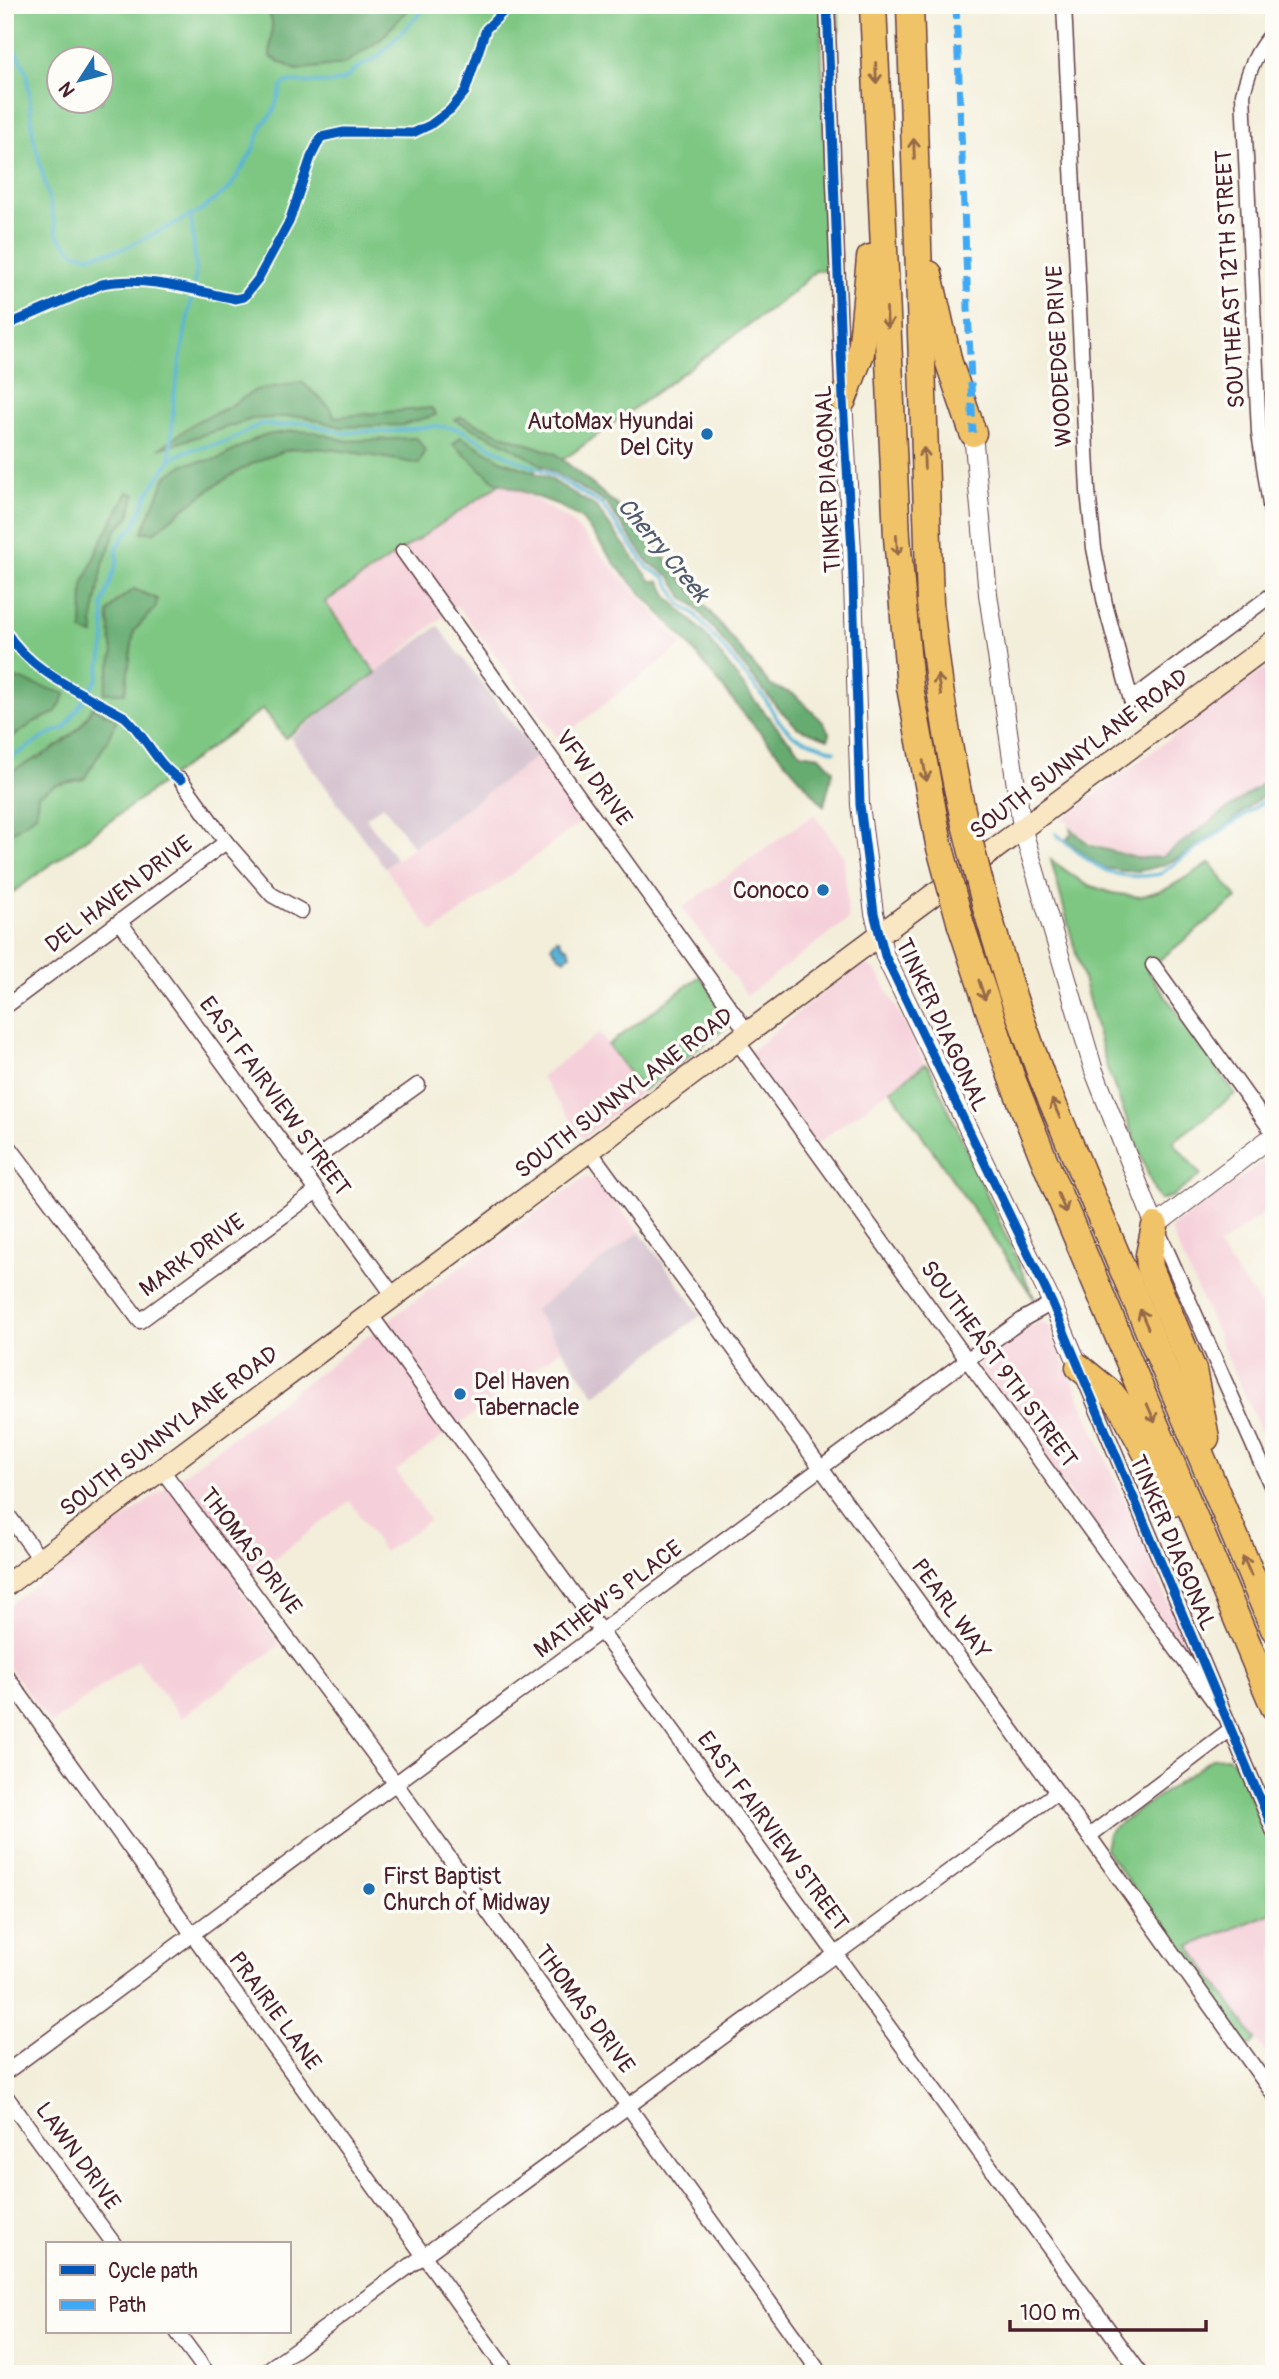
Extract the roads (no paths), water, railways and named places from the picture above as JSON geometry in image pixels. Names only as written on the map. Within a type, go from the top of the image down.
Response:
[{"type":"highway","name":"TINKER DIAGONAL","points":[[873,5],[902,602],[911,687],[939,844],[961,925],[1011,1076],[1274,1707]]},
{"type":"highway","points":[[910,5],[930,603],[938,679],[955,781],[986,907],[1011,991],[1041,1075],[1274,1629]]},
{"type":"highway","points":[[843,400],[863,347],[879,152]]},
{"type":"highway","points":[[916,217],[949,363],[974,433]]},
{"type":"highway","points":[[1155,1226],[1149,1255],[1150,1268],[1193,1370],[1217,1495]]},
{"type":"highway","points":[[1079,1367],[1112,1394],[1121,1406],[1234,1612]]},
{"type":"main road","name":"SOUTH SUNNYLANE ROAD","points":[[5,1586],[1274,642]]},
{"type":"street","name":"TINKER DIAGONAL","points":[[827,5],[860,805],[874,914],[885,956],[1052,1303],[1274,1832]]},
{"type":"street","name":"WOODEDGE DRIVE","points":[[1065,5],[1088,491],[1094,548],[1105,604],[1131,700]]},
{"type":"street","name":"SOUTHEAST 12TH STREET","points":[[1274,32],[1262,44],[1249,71],[1243,94],[1259,433],[1274,531]]},
{"type":"street","points":[[974,433],[988,594],[1023,827],[1094,1071],[1155,1226],[1270,1476],[1274,1492]]},
{"type":"street","name":"VFW DRIVE","points":[[403,551],[743,1037]]},
{"type":"street","name":"SOUTH SUNNYLANE ROAD","points":[[1131,700],[1274,593]]},
{"type":"street","name":"DEL HAVEN DRIVE","points":[[181,780],[226,842],[272,895],[301,911]]},
{"type":"street","name":"DEL HAVEN DRIVE","points":[[5,1007],[226,842]]},
{"type":"street","name":"EAST FAIRVIEW STREET","points":[[120,922],[394,1296]]},
{"type":"street","points":[[1153,965],[1274,1134],[1155,1226]]},
{"type":"street","name":"SOUTHEAST 9TH STREET","points":[[743,1037],[968,1359],[1223,1714]]},
{"type":"street","points":[[301,1169],[418,1085]]},
{"type":"street","name":"MARK DRIVE","points":[[5,1141],[140,1321],[317,1191]]},
{"type":"street","name":"PEARL WAY","points":[[590,1151],[1089,1836],[1274,2095]]},
{"type":"street","name":"MATHEW'S PLACE","points":[[5,2073],[191,1933],[602,1633],[968,1359],[1025,1318],[1052,1303]]},
{"type":"street","name":"EAST FAIRVIEW STREET","points":[[370,1314],[1141,2374]]},
{"type":"street","name":"THOMAS DRIVE","points":[[162,1469],[396,1784],[821,2374]]},
{"type":"street","points":[[5,1511],[41,1560]]},
{"type":"street","name":"PRAIRIE LANE","points":[[5,1674],[509,2374]]},
{"type":"street","points":[[1089,1836],[1231,1729]]},
{"type":"street","points":[[262,2374],[1056,1793]]},
{"type":"street","name":"LAWN DRIVE","points":[[5,2095],[113,2242]]},
{"type":"street","points":[[178,2334],[208,2374]]},
{"type":"water","points":[[556,939],[568,948],[571,954],[565,959],[551,946]]},
{"type":"waterway","points":[[5,44],[16,52],[27,73],[33,135],[58,236],[74,252],[87,256],[122,249],[200,211],[230,188],[252,152],[263,124],[273,113],[282,86],[286,82],[332,83],[346,79],[355,69],[378,57],[428,5]]},
{"type":"waterway","points":[[170,460],[174,396],[196,271],[191,215]]},
{"type":"waterway","name":"Cherry Creek","points":[[5,761],[53,732],[64,729],[98,678],[105,641],[103,604],[117,562],[117,547],[134,527],[147,495],[170,460],[186,451],[227,442],[260,424],[281,426],[303,422],[344,433],[385,432],[436,426],[459,429],[510,457],[547,472],[602,505],[648,568],[665,577],[680,603],[694,613],[765,699],[778,720],[794,736],[835,751]]},
{"type":"waterway","name":"Cherry Creek","points":[[1056,834],[1103,869],[1127,876],[1160,874],[1274,794]]},
{"type":"place","name":"AutoMax Hyundai Del City","points":[[707,434]]},
{"type":"place","name":"Conoco","points":[[823,890]]},
{"type":"place","name":"Del Haven Tabernacle","points":[[460,1394]]},
{"type":"place","name":"First Baptist Church of Midway","points":[[369,1889]]}]
